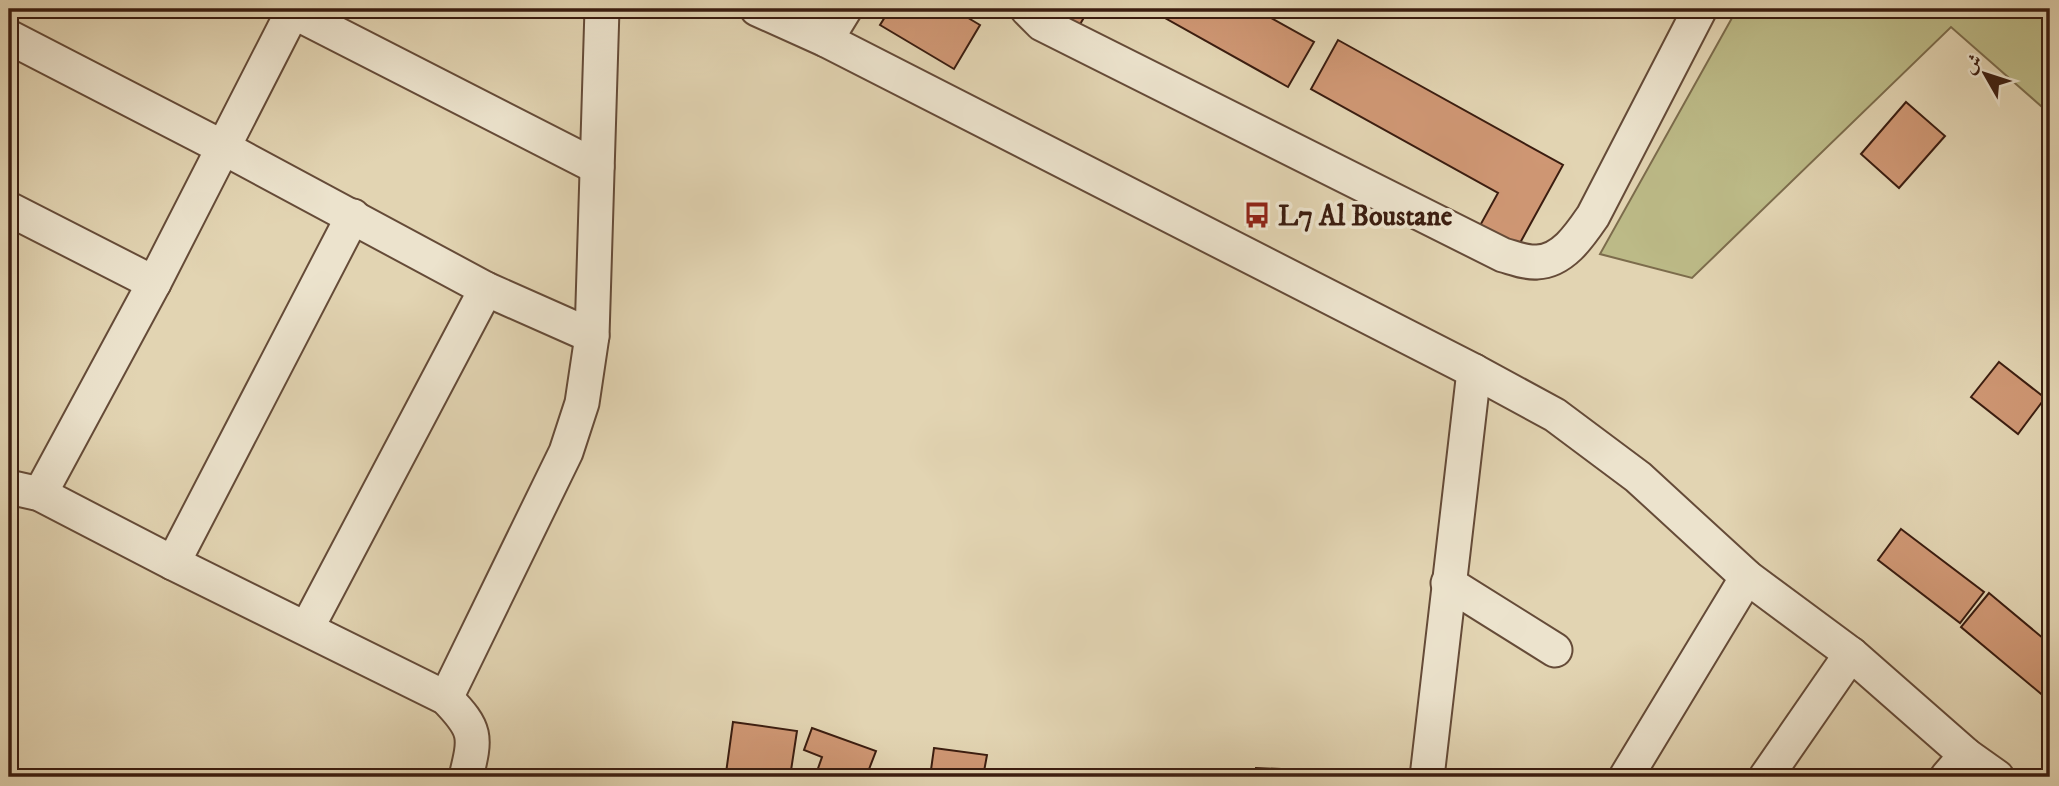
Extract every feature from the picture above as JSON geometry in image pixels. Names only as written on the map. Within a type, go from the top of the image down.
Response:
[{"type":"street","points":[[446,698],[566,452],[582,403],[593,336],[602,9]]},
{"type":"street","points":[[757,9],[826,40],[1555,415],[1638,477],[1747,577],[1851,654],[1956,766],[1997,777]]},
{"type":"street","points":[[826,40],[845,9]]},
{"type":"street","points":[[1027,9],[1042,24],[1491,248],[1527,262],[1539,263],[1557,255],[1575,242],[1593,216],[1700,9]]},
{"type":"street","points":[[466,777],[474,744],[469,726],[446,698],[24,491],[153,283],[224,148],[291,10],[597,167]]},
{"type":"street","points":[[9,37],[353,216],[486,289],[593,336]]},
{"type":"street","points":[[9,209],[153,283]]},
{"type":"street","points":[[173,563],[353,216]]},
{"type":"street","points":[[307,628],[486,289]]},
{"type":"street","points":[[1427,777],[1474,371]]},
{"type":"street","points":[[1626,777],[1747,577]]},
{"type":"street","points":[[1448,583],[1555,650]]},
{"type":"street","points":[[1766,777],[1851,654]]},
{"type":"shaded area","points":[[1737,9],[2050,9],[2050,114],[1951,27],[1692,278],[1600,254]]},
{"type":"building","points":[[890,9],[953,9],[980,25],[954,69],[880,25]]},
{"type":"building","points":[[1047,9],[1089,9],[1079,26]]},
{"type":"building","points":[[1149,9],[1255,9],[1314,42],[1288,87]]},
{"type":"building","points":[[1338,40],[1563,165],[1515,252],[1477,231],[1498,193],[1311,89]]},
{"type":"building","points":[[1906,102],[1945,136],[1899,188],[1861,154]]},
{"type":"building","points":[[1999,362],[2045,398],[2018,434],[1971,397]]},
{"type":"building","points":[[1901,529],[1984,592],[1960,623],[1878,560]]},
{"type":"building","points":[[1989,593],[2050,644],[2050,693],[2046,698],[1961,627]]},
{"type":"building","points":[[733,722],[797,731],[790,777],[726,773]]},
{"type":"building","points":[[812,728],[876,751],[866,777],[815,777],[822,757],[804,750]]},
{"type":"building","points":[[934,748],[987,755],[983,777],[930,777]]},
{"type":"building","points":[[1256,768],[1326,771],[1325,777],[1256,777]]},
{"type":"place","name":"L7 Al Boustane","points":[[1257,215]]}]
